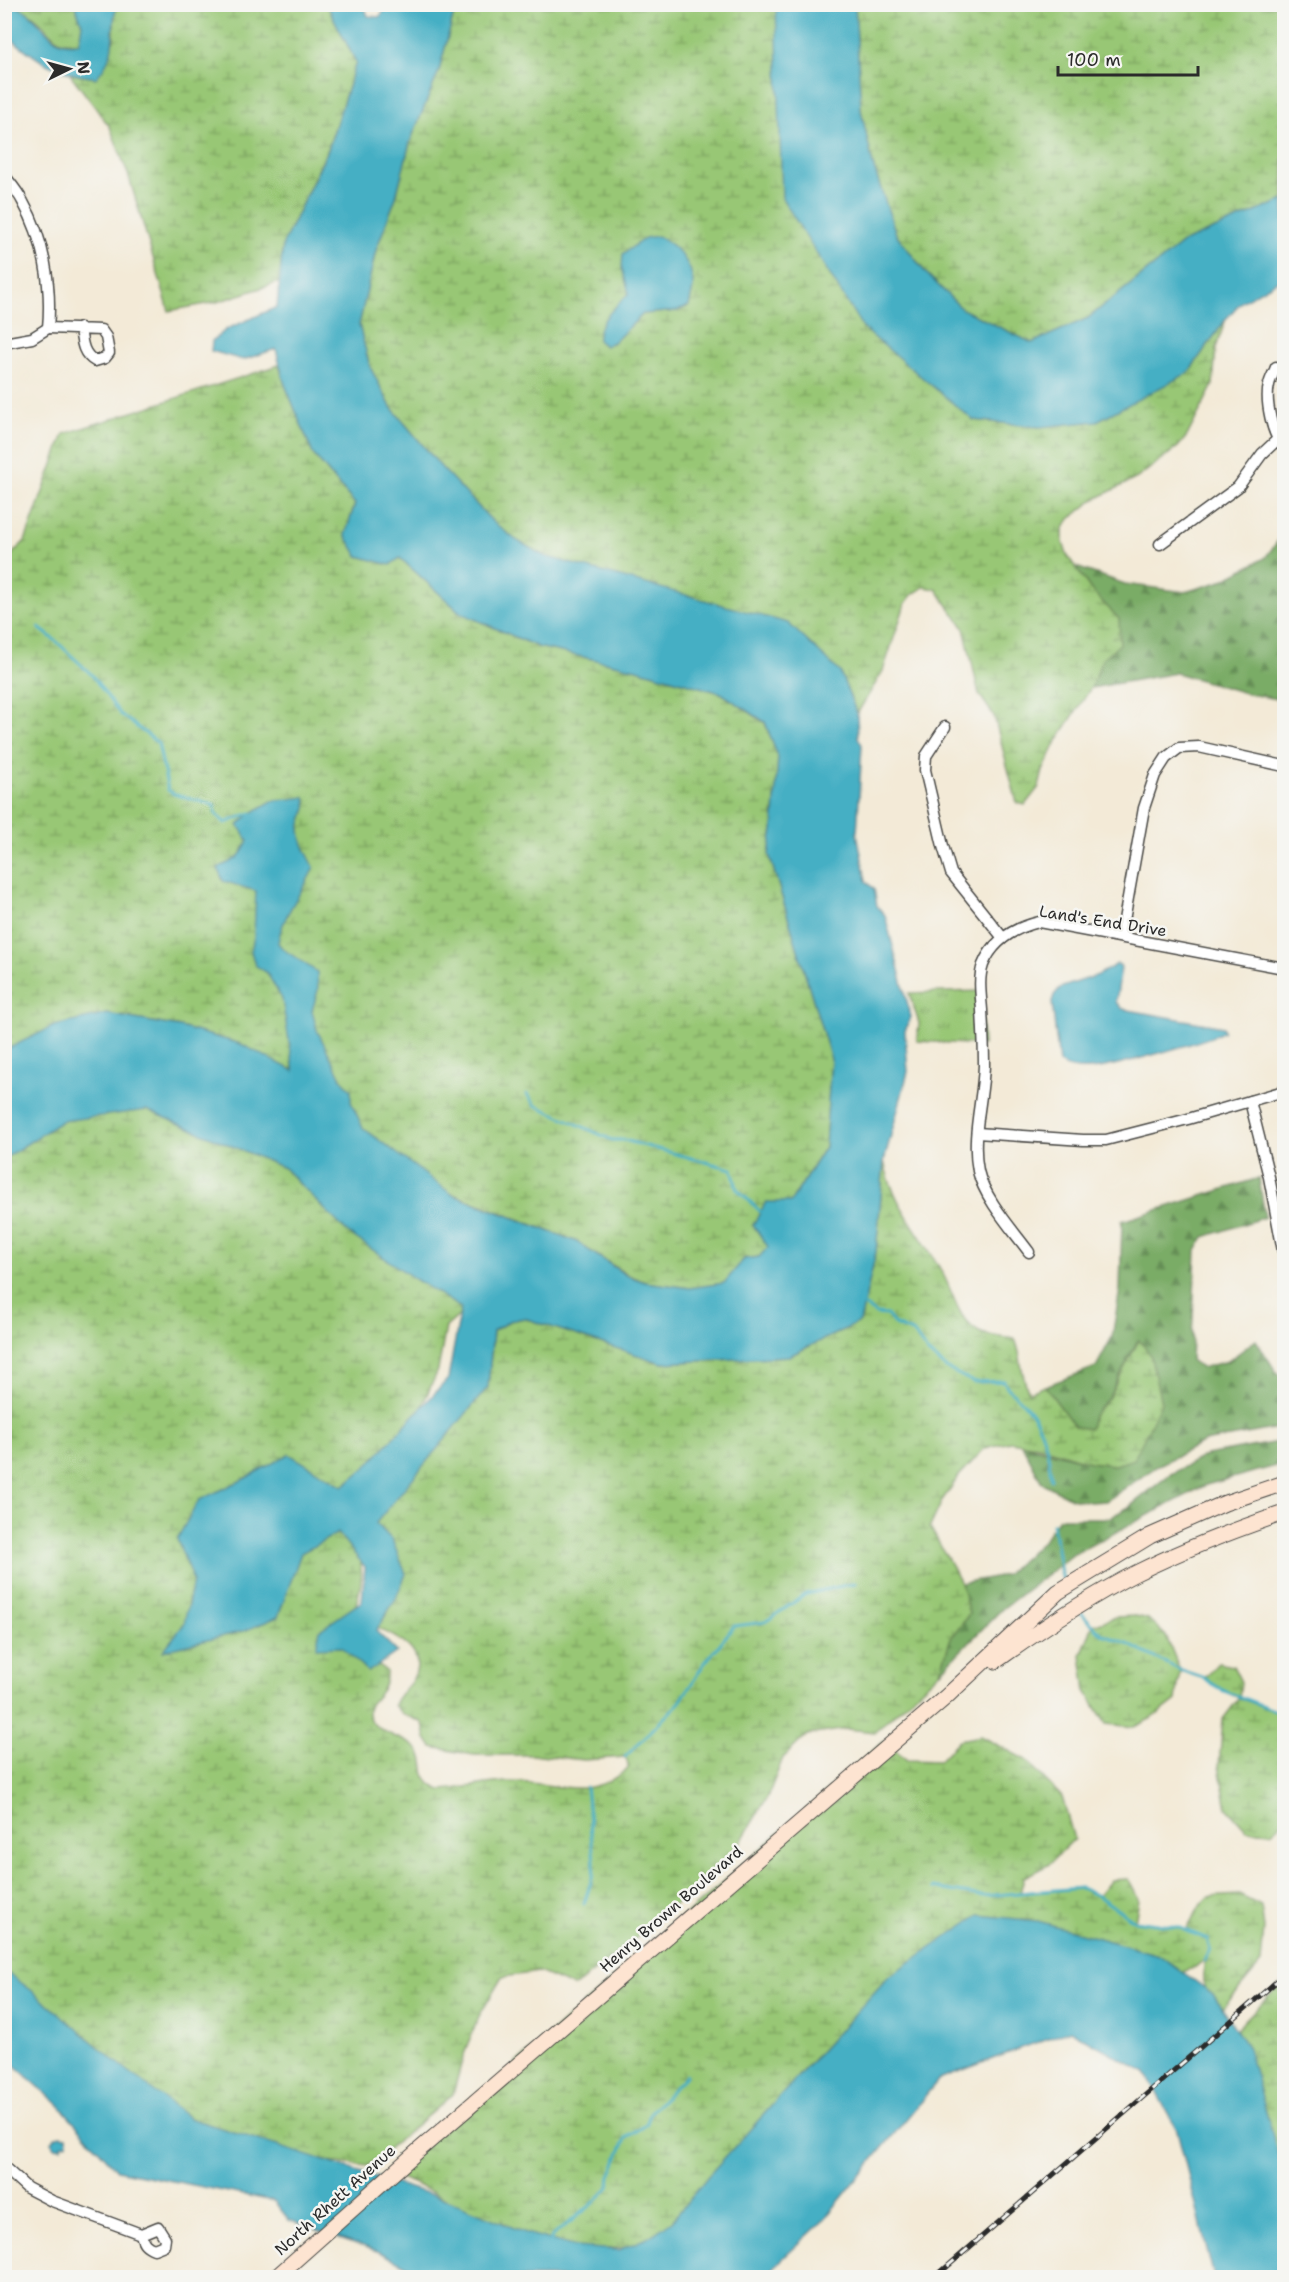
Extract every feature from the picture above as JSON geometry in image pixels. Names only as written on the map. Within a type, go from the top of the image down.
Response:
[{"type":"main road","name":"Henry Brown Boulevard","points":[[419,2150],[947,1696],[1058,1592],[1150,1536],[1225,1503],[1284,1483]]},
{"type":"main road","name":"Henry Brown Boulevard","points":[[947,1696],[1051,1622],[1135,1573],[1221,1534],[1284,1513]]},
{"type":"main road","name":"North Rhett Avenue","points":[[275,2277],[419,2150]]},
{"type":"street","points":[[4,175],[23,201],[42,243],[48,297],[48,328]]},
{"type":"street","points":[[4,343],[32,338],[48,328],[80,328]]},
{"type":"street","points":[[1160,544],[1238,487],[1262,454],[1281,442],[1272,429],[1268,387],[1276,367]]},
{"type":"street","points":[[945,727],[926,756],[925,770],[943,846],[951,873],[1003,938]]},
{"type":"street","points":[[1121,937],[1144,808],[1155,775],[1166,758],[1179,748],[1199,747],[1284,766]]},
{"type":"street","name":"Land's End Drive","points":[[1029,1252],[984,1189],[978,1170],[977,1133],[984,1066],[980,982],[983,966],[993,947],[1022,926],[1039,922],[1284,968]]},
{"type":"street","points":[[977,1133],[1106,1140],[1284,1091]]},
{"type":"street","points":[[1250,1101],[1269,1177],[1284,1256]]},
{"type":"street","points":[[4,2167],[27,2188],[52,2201],[141,2234]]},
{"type":"green space","points":[[456,4],[776,5],[778,19],[973,420],[1040,427],[1188,373],[1226,319],[1216,348],[1213,385],[1187,436],[1178,447],[1137,478],[1093,500],[1070,519],[1063,529],[1063,542],[1067,555],[1091,590],[1119,619],[1120,644],[1103,658],[1091,688],[1058,739],[1043,771],[1039,787],[1025,805],[1017,803],[994,716],[979,694],[964,628],[936,589],[924,587],[912,595],[905,604],[883,671],[857,714],[840,672],[586,568],[544,556],[516,540],[493,522],[441,467],[391,407],[370,367],[359,325],[376,250],[396,197],[410,142],[439,71]],"holes":[[[693,287],[689,306],[677,311],[643,314],[615,341],[605,319],[629,293]]]},
{"type":"green space","points":[[18,5],[75,5],[82,24],[79,43],[58,40],[38,20]]},
{"type":"green space","points":[[117,5],[327,5],[356,62],[328,149],[283,244],[280,282],[217,302],[169,311],[129,177],[110,127],[70,74],[96,78],[114,39],[114,14]]},
{"type":"green space","points":[[855,5],[1284,5],[1284,200],[1184,242],[1088,318],[1032,343],[962,309],[925,272],[896,234],[873,165],[861,110]]},
{"type":"green space","points":[[279,365],[313,454],[355,504],[345,535],[400,558],[461,613],[538,647],[637,669],[721,693],[765,723],[778,757],[769,854],[831,1059],[825,1147],[791,1202],[753,1225],[769,1247],[759,1257],[744,1259],[725,1283],[690,1288],[645,1282],[626,1274],[575,1241],[435,1187],[241,1044],[180,1027],[107,1014],[5,1050],[4,562],[25,541],[64,434]]},
{"type":"green space","points":[[1284,533],[1284,700],[1249,694],[1176,673],[1091,688],[1103,657],[1119,644],[1119,619],[1091,590],[1076,567],[1125,584],[1185,592],[1219,582],[1265,558]]},
{"type":"green space","points":[[980,991],[983,1045],[917,1041],[919,1023],[909,993]]},
{"type":"green space","points":[[172,1077],[469,1307],[446,1327],[438,1370],[415,1422],[332,1531],[347,1540],[356,1552],[361,1565],[359,1594],[344,1638],[386,1671],[384,1686],[369,1707],[369,1718],[379,1728],[414,1746],[419,1751],[425,1776],[433,1786],[441,1790],[510,1782],[586,1788],[600,1785],[629,1767],[625,1757],[584,1760],[540,1755],[474,1755],[432,1747],[426,1739],[423,1723],[401,1713],[394,1705],[411,1682],[417,1662],[409,1647],[375,1627],[366,1520],[488,1387],[493,1331],[509,1321],[524,1318],[662,1363],[789,1356],[860,1322],[876,1252],[884,1161],[888,1177],[901,1206],[943,1274],[966,1320],[983,1334],[1015,1339],[1029,1392],[1045,1386],[1075,1427],[1090,1429],[1093,1416],[1109,1397],[1139,1340],[1150,1354],[1161,1403],[1134,1459],[1115,1465],[1090,1462],[1038,1446],[1010,1442],[985,1448],[959,1476],[943,1499],[930,1527],[961,1583],[969,1614],[951,1637],[940,1672],[875,1732],[847,1729],[807,1735],[783,1758],[768,1796],[736,1850],[626,1947],[574,1987],[539,1972],[502,1977],[479,2016],[463,2057],[453,2094],[368,2166],[315,2161],[193,2133],[33,1992],[5,1971],[4,1129]]},
{"type":"green space","points":[[1259,1178],[1265,1217],[1204,1237],[1196,1251],[1191,1360],[1201,1368],[1228,1361],[1256,1340],[1275,1370],[1284,1378],[1284,1427],[1204,1442],[1159,1465],[1106,1501],[1090,1502],[1071,1498],[1042,1483],[1022,1444],[1090,1462],[1115,1465],[1134,1459],[1138,1340],[1109,1397],[1093,1416],[1090,1429],[1075,1427],[1045,1386],[1096,1367],[1112,1337],[1120,1289],[1122,1221]]},
{"type":"green space","points":[[1284,1441],[1284,1464],[1206,1485],[1074,1554],[1002,1609],[940,1672],[951,1637],[969,1614],[961,1583],[1005,1575],[1043,1541],[1059,1518],[1109,1518],[1129,1507],[1169,1475],[1206,1455]]},
{"type":"green space","points":[[1136,1616],[1148,1619],[1166,1636],[1180,1670],[1176,1700],[1154,1717],[1134,1727],[1106,1724],[1086,1691],[1081,1655],[1093,1625],[1115,1617]]},
{"type":"green space","points":[[1218,1663],[1233,1666],[1241,1682],[1239,1698],[1204,1678]]},
{"type":"green space","points":[[1239,1698],[1284,1714],[1284,1822],[1271,1832],[1247,1830],[1227,1808],[1219,1766],[1223,1719]]},
{"type":"green space","points":[[981,1736],[1026,1760],[1062,1797],[1074,1839],[1048,1865],[1024,1877],[1020,1893],[1081,1888],[1098,1896],[1111,1880],[1128,1879],[1139,1900],[1135,1921],[1178,1927],[1186,1931],[1200,1906],[1209,1897],[1239,1895],[1261,1906],[1264,1928],[1261,1963],[1211,2022],[1204,1990],[1204,1960],[1194,1968],[1182,1972],[1113,1942],[1066,1932],[839,2032],[669,2226],[627,2247],[576,2252],[467,2214],[449,2201],[390,2174],[884,1741],[907,1760],[939,1761],[959,1740]]},
{"type":"green space","points":[[1284,1981],[1284,2224],[1223,2042]]},
{"type":"water","points":[[4,5],[24,10],[57,40],[64,43],[79,43],[82,24],[75,5],[117,5],[111,50],[104,68],[96,78],[56,69],[46,64],[5,34]]},
{"type":"water","points":[[327,5],[364,5],[368,16],[379,17],[389,5],[456,5],[439,71],[410,142],[396,197],[376,250],[359,325],[370,367],[391,407],[441,467],[493,522],[516,540],[544,556],[788,623],[840,672],[857,714],[858,737],[862,745],[857,833],[866,881],[874,889],[877,906],[885,915],[911,1017],[905,1031],[908,1072],[884,1161],[876,1252],[860,1322],[789,1356],[662,1363],[524,1318],[509,1321],[493,1331],[488,1387],[376,1523],[392,1540],[406,1574],[395,1600],[376,1631],[397,1652],[368,1672],[342,1647],[316,1648],[320,1630],[362,1601],[365,1567],[338,1533],[301,1553],[278,1617],[244,1631],[163,1651],[184,1624],[193,1581],[177,1539],[199,1500],[289,1454],[343,1486],[367,1466],[448,1379],[461,1308],[347,1232],[284,1168],[147,1110],[62,1121],[5,1158],[5,1050],[54,1026],[107,1014],[180,1027],[241,1044],[294,1071],[282,999],[267,973],[255,965],[251,951],[254,937],[256,891],[223,881],[218,868],[236,858],[243,851],[248,840],[238,825],[251,813],[272,801],[305,797],[306,810],[300,830],[305,849],[314,867],[288,913],[278,943],[283,949],[317,972],[318,990],[312,1011],[317,1030],[341,1078],[351,1090],[351,1102],[363,1128],[453,1195],[575,1241],[626,1275],[645,1282],[690,1288],[724,1283],[744,1259],[759,1257],[768,1247],[753,1225],[766,1202],[791,1202],[825,1147],[831,1059],[769,854],[778,757],[765,722],[721,693],[637,669],[538,647],[461,613],[400,558],[390,565],[358,556],[345,535],[355,504],[313,454],[284,382],[276,349],[243,360],[211,351],[212,341],[227,329],[277,307],[283,244],[328,150],[356,62]]},
{"type":"water","points":[[776,5],[855,5],[861,110],[873,165],[896,234],[925,272],[962,309],[1032,343],[1088,318],[1184,242],[1284,200],[1284,277],[1241,302],[1226,319],[1188,373],[1097,421],[1040,427],[973,420],[863,328],[782,198]]},
{"type":"water","points":[[657,236],[677,250],[687,263],[693,279],[689,306],[677,311],[643,314],[615,341],[605,346],[598,340],[600,327],[629,293],[622,268],[623,254],[645,238]]},
{"type":"water","points":[[1117,964],[1121,968],[1116,1002],[1123,1009],[1223,1027],[1224,1031],[1181,1047],[1091,1069],[1066,1067],[1059,1063],[1052,1002],[1054,995],[1060,988],[1098,975]]},
{"type":"water","points":[[979,1915],[1038,1921],[1159,1955],[1213,1994],[1248,2048],[1284,2175],[1284,2277],[1214,2277],[1177,2130],[1146,2073],[1070,2030],[939,2079],[822,2222],[762,2278],[429,2277],[380,2252],[289,2220],[274,2201],[117,2170],[59,2105],[5,2057],[5,1971],[189,2118],[448,2200],[526,2233],[576,2247],[619,2250],[649,2237],[672,2221],[708,2176],[888,1977]]},
{"type":"water","points":[[56,2136],[67,2136],[68,2143],[62,2145],[62,2148],[54,2147],[52,2142]]},
{"type":"waterway","points":[[39,628],[92,675],[120,714],[158,743],[168,790],[174,794],[214,805],[216,814],[225,823],[251,813]]},
{"type":"waterway","points":[[527,1094],[535,1105],[612,1140],[624,1140],[732,1169],[737,1189],[761,1212]]},
{"type":"waterway","points":[[864,1306],[876,1314],[887,1315],[895,1325],[914,1333],[927,1352],[946,1368],[973,1382],[1004,1381],[1037,1422],[1047,1449],[1051,1479]]},
{"type":"waterway","points":[[1053,1524],[1064,1582]]},
{"type":"waterway","points":[[625,1757],[680,1702],[704,1664],[734,1626],[765,1622],[806,1594],[856,1583]]},
{"type":"waterway","points":[[1080,1612],[1103,1635],[1121,1641],[1180,1670],[1204,1678],[1222,1690],[1284,1714]]},
{"type":"waterway","points":[[584,1904],[593,1875],[594,1861],[586,1787]]},
{"type":"waterway","points":[[933,1888],[982,1896],[1081,1888],[1098,1896],[1135,1921],[1178,1927],[1207,1939],[1210,1950],[1204,1960]]},
{"type":"waterway","points":[[550,2243],[552,2236],[590,2206],[609,2187],[610,2176],[626,2138],[646,2125],[651,2112],[686,2075]]},
{"type":"railway","points":[[934,2278],[1284,1975]]}]
